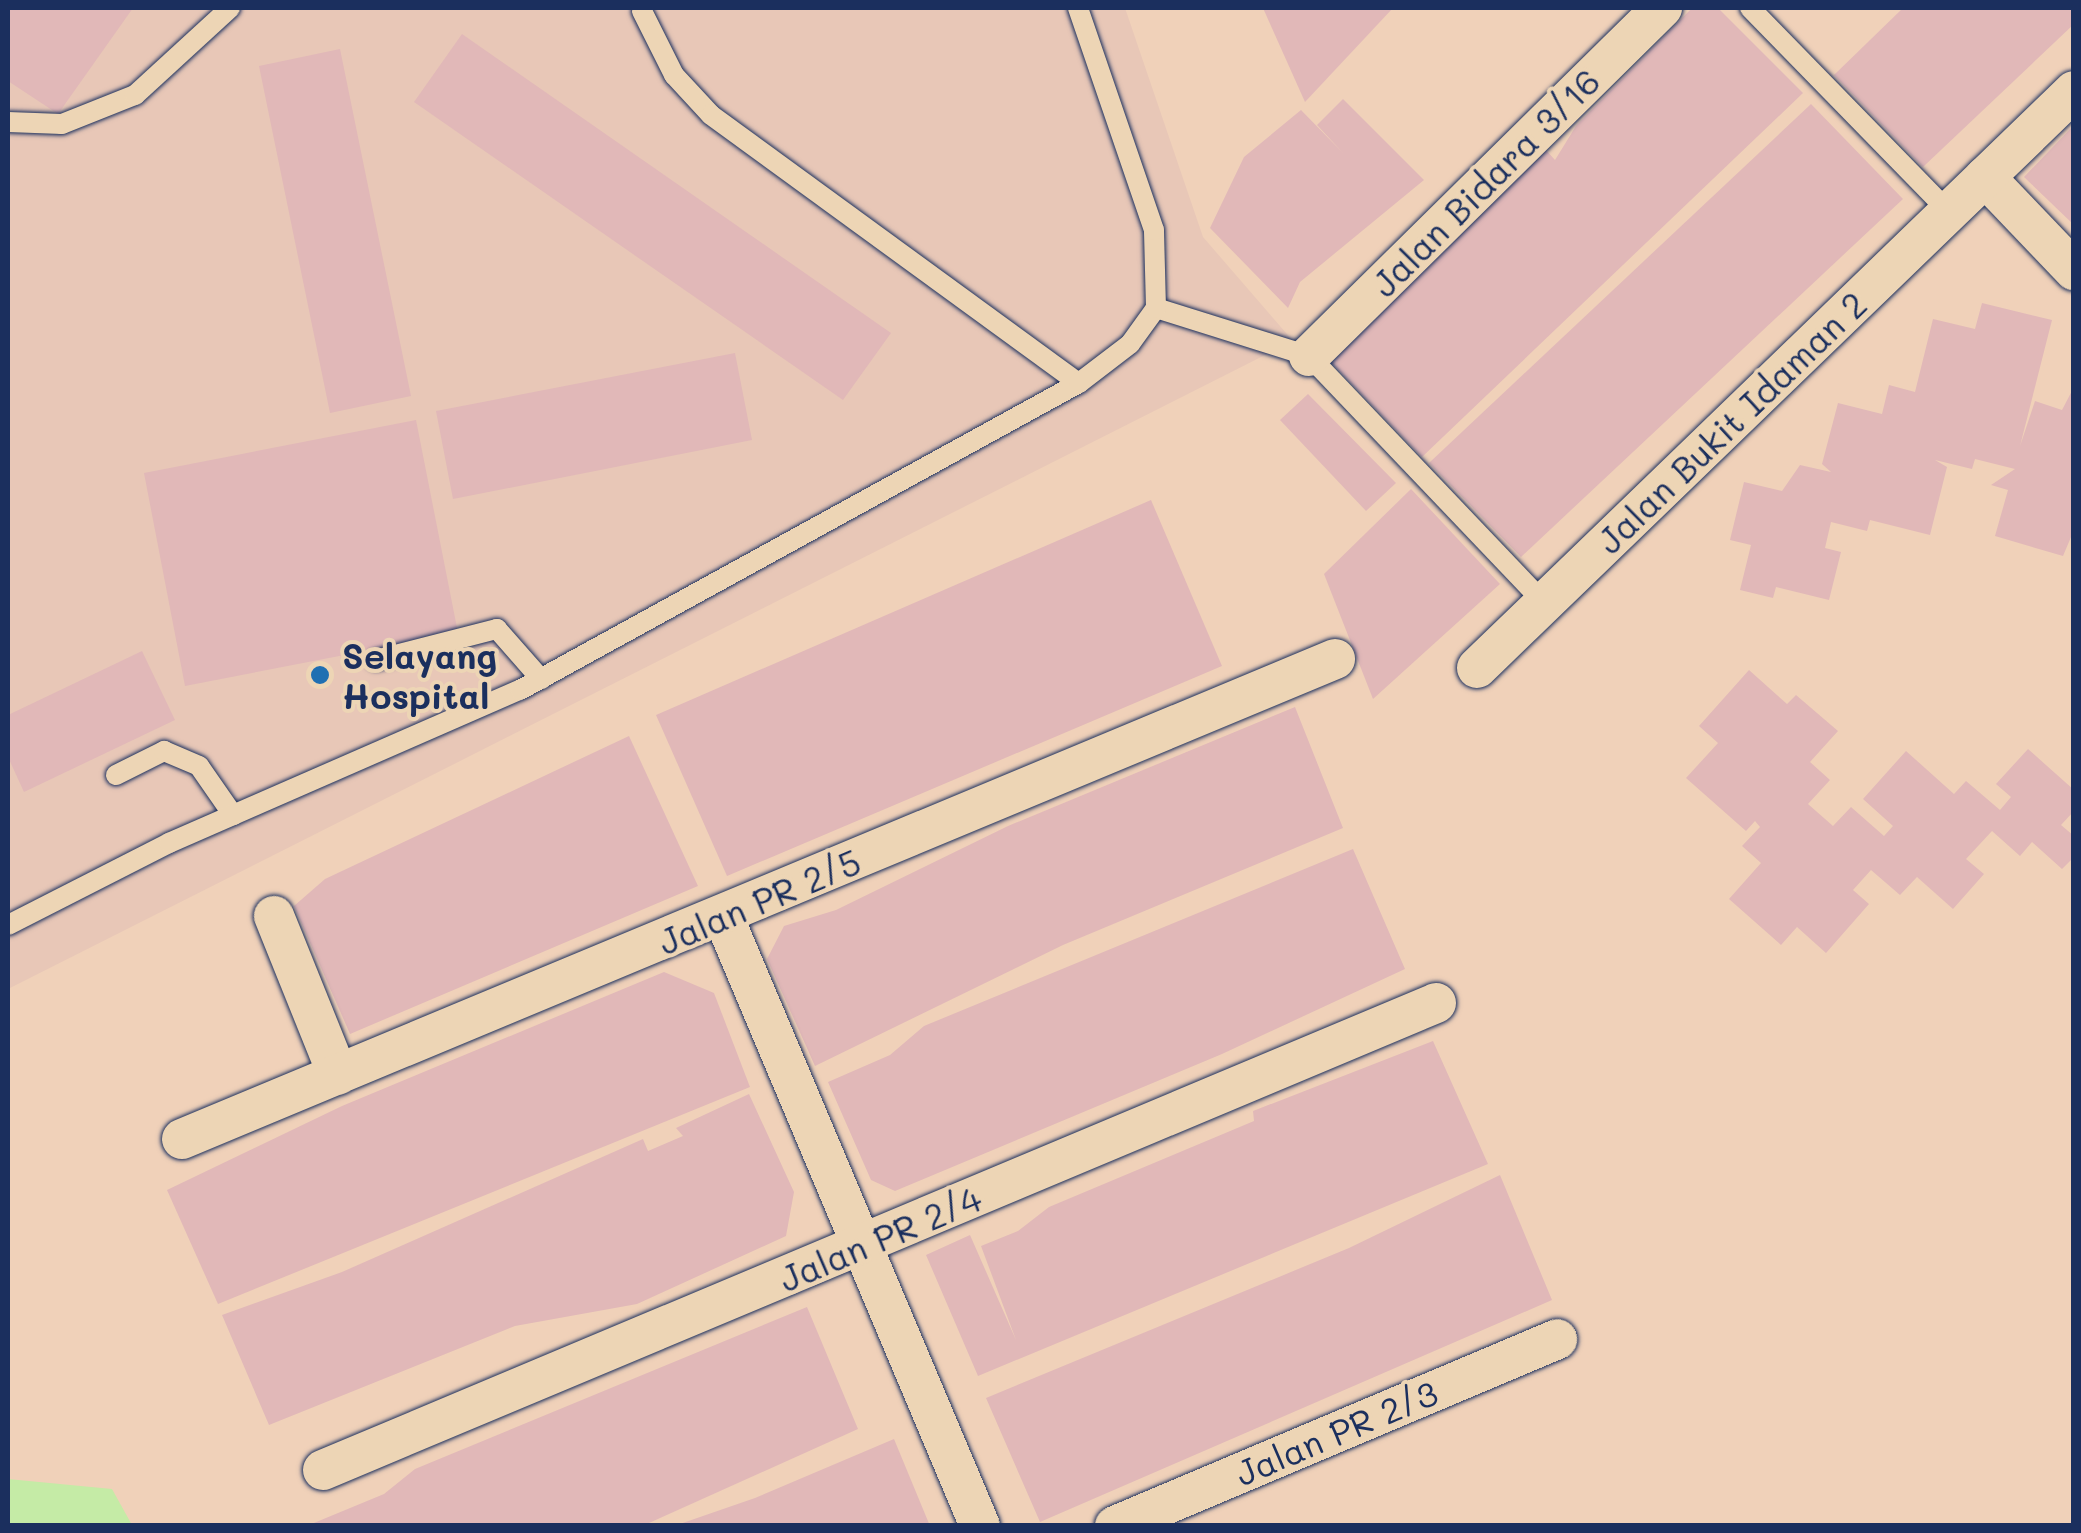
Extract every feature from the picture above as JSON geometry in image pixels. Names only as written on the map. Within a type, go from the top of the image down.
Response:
[{"type":"street","name":"Jalan Bidara 3/16","points":[[1308,356],[1662,8]]},
{"type":"street","name":"Jalan Bukit Idaman 2","points":[[1477,668],[2074,91]]},
{"type":"street","points":[[1985,177],[2074,270]]},
{"type":"street","name":"Jalan PR 2/5","points":[[182,1139],[1335,659]]},
{"type":"street","points":[[274,916],[338,1075]]},
{"type":"street","points":[[724,916],[980,1526]]},
{"type":"street","name":"Jalan PR 2/4","points":[[323,1470],[1436,1003]]},
{"type":"street","name":"Jalan PR 2/3","points":[[1115,1526],[1557,1339]]},
{"type":"lane","points":[[8,122],[62,124],[134,96],[230,8]]},
{"type":"lane","points":[[8,926],[234,814],[541,678],[1079,383],[1130,344],[1156,308],[1154,230],[1078,8]]},
{"type":"lane","points":[[1750,8],[1949,212]]},
{"type":"lane","points":[[640,9],[674,74],[712,114],[1079,383]]},
{"type":"lane","points":[[1156,308],[1308,356],[1544,603]]},
{"type":"lane","points":[[376,660],[497,628],[541,678]]},
{"type":"lane","points":[[116,775],[164,750],[199,766],[234,814]]},
{"type":"shaded area","name":"Selayang Hospital","points":[[8,8],[1125,8],[1203,237],[1293,341],[8,989]]},
{"type":"green space","points":[[8,1479],[112,1489],[132,1525],[8,1525]]},
{"type":"building","points":[[8,8],[133,8],[58,114],[8,81]]},
{"type":"building","points":[[1263,8],[1393,8],[1305,102]]},
{"type":"building","points":[[1692,8],[1718,8],[1803,93],[1422,457],[1328,359],[1545,149],[1555,160],[1576,126]]},
{"type":"building","points":[[1903,8],[2074,8],[2074,24],[1923,167],[1834,75]]},
{"type":"building","points":[[462,34],[891,333],[843,400],[414,102]]},
{"type":"building","points":[[340,49],[411,396],[330,413],[259,66]]},
{"type":"building","points":[[1343,99],[1424,180],[1300,282],[1288,308],[1210,228],[1244,157],[1301,110],[1343,153],[1317,125]]},
{"type":"building","points":[[1811,104],[1903,199],[1521,557],[1429,463]]},
{"type":"building","points":[[2074,125],[2074,225],[2024,177]]},
{"type":"building","points":[[1982,303],[2052,320],[2020,446],[2035,401],[2062,410],[2074,387],[2074,530],[2063,556],[1995,536],[2008,490],[1991,485],[2015,469],[1975,459],[1972,469],[1935,460],[1947,467],[1930,535],[1870,520],[1867,531],[1831,522],[1825,548],[1841,552],[1829,600],[1776,587],[1773,598],[1740,590],[1751,545],[1730,540],[1744,482],[1782,491],[1800,465],[1831,472],[1822,464],[1838,403],[1882,414],[1889,385],[1915,392],[1933,319],[1975,329]]},
{"type":"building","points":[[735,353],[752,440],[453,499],[436,411]]},
{"type":"building","points":[[1308,394],[1396,483],[1366,511],[1280,420]]},
{"type":"building","points":[[416,420],[458,633],[185,686],[144,473]]},
{"type":"building","points":[[1411,489],[1500,584],[1373,699],[1324,574]]},
{"type":"building","points":[[1151,500],[1222,666],[727,876],[656,715]]},
{"type":"building","points":[[142,651],[175,720],[24,792],[8,757],[8,715]]},
{"type":"building","points":[[1749,670],[1787,704],[1796,695],[1838,731],[1810,762],[1830,780],[1808,804],[1833,826],[1851,807],[1884,836],[1893,826],[1863,799],[1906,751],[1954,794],[1966,781],[2000,810],[2011,797],[1996,784],[2028,749],[2074,790],[2074,811],[2061,825],[2074,836],[2074,857],[2062,869],[2032,842],[2020,856],[1992,831],[1966,859],[1984,874],[1953,909],[1917,877],[1900,895],[1871,870],[1853,890],[1869,904],[1826,953],[1797,927],[1781,945],[1729,899],[1761,863],[1742,846],[1760,827],[1755,821],[1746,831],[1686,778],[1718,743],[1699,726]]},
{"type":"building","points":[[1295,707],[1343,828],[1063,945],[815,1066],[767,959],[784,926],[836,910],[1008,826]]},
{"type":"building","points":[[629,736],[698,886],[350,1034],[294,906],[325,879]]},
{"type":"building","points":[[1353,849],[1405,969],[1222,1054],[895,1191],[871,1180],[828,1082],[890,1055],[924,1026]]},
{"type":"building","points":[[664,972],[714,993],[750,1087],[218,1304],[167,1190],[342,1106]]},
{"type":"building","points":[[1433,1041],[1488,1164],[978,1376],[926,1255],[970,1235],[1016,1340],[981,1246],[1018,1231],[1049,1207],[1254,1121],[1253,1111]]},
{"type":"building","points":[[749,1094],[794,1192],[786,1236],[637,1304],[515,1326],[269,1425],[222,1315],[342,1272],[643,1139],[648,1151],[683,1136],[676,1128]]},
{"type":"building","points":[[1500,1175],[1552,1300],[1040,1522],[986,1398],[1349,1248]]},
{"type":"building","points":[[807,1307],[858,1429],[649,1523],[309,1525],[384,1494],[415,1469]]},
{"type":"building","points":[[894,1439],[930,1526],[674,1526],[755,1498]]},
{"type":"place","name":"Selayang Hospital","points":[[320,675]]}]
